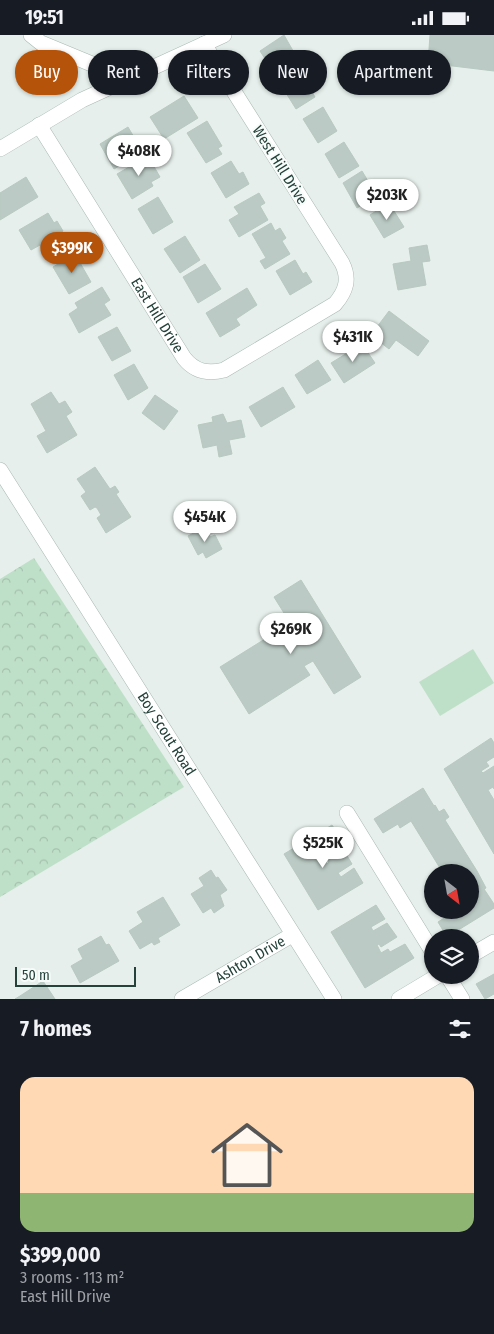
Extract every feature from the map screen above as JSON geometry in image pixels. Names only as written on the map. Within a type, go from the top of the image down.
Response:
[{"type":"street","points":[[31,35],[41,43],[88,62]]},
{"type":"street","points":[[158,65],[224,35]]},
{"type":"street","name":"West Hill Drive","points":[[202,372],[224,370],[335,304],[345,288],[346,277],[342,263],[204,44]]},
{"type":"street","points":[[0,149],[93,95]]},
{"type":"street","name":"East Hill Drive","points":[[39,125],[182,356],[189,364],[202,372]]},
{"type":"street","name":"Boy Scout Road","points":[[0,470],[334,999]]},
{"type":"street","points":[[347,813],[424,938]]},
{"type":"street","name":"Ashton Drive","points":[[182,999],[292,935]]},
{"type":"street","points":[[479,951],[494,942]]},
{"type":"street","points":[[399,999],[424,984]]},
{"type":"street","points":[[453,984],[462,999]]},
{"type":"green space","points":[[34,558],[184,787],[0,897],[0,579]]},
{"type":"green space","points":[[473,649],[494,683],[440,716],[419,682]]},
{"type":"building","points":[[284,35],[293,50],[262,50]]},
{"type":"building","points":[[430,35],[494,35],[494,71],[451,66],[451,50],[429,50]]},
{"type":"building","points":[[287,95],[314,95],[315,97],[296,109]]},
{"type":"building","points":[[184,96],[198,118],[164,139],[150,117]]},
{"type":"building","points":[[323,107],[337,131],[318,143],[303,119]]},
{"type":"building","points":[[207,121],[222,146],[218,148],[222,154],[206,163],[187,133]]},
{"type":"building","points":[[128,127],[135,139],[127,144],[134,157],[114,169],[100,144]]},
{"type":"building","points":[[344,142],[359,166],[339,178],[325,154]]},
{"type":"building","points":[[148,156],[160,177],[151,182],[153,186],[132,199],[117,174]]},
{"type":"building","points":[[231,161],[239,174],[243,172],[249,184],[226,198],[211,173]]},
{"type":"building","points":[[362,171],[377,196],[357,208],[343,183]]},
{"type":"building","points":[[26,177],[38,197],[0,220],[0,193]]},
{"type":"building","points":[[259,193],[265,203],[260,206],[268,220],[239,237],[229,220],[239,214],[234,207]]},
{"type":"building","points":[[158,197],[173,222],[153,234],[138,209]]},
{"type":"building","points":[[389,203],[404,227],[384,238],[370,215]]},
{"type":"building","points":[[48,213],[54,223],[57,221],[63,231],[60,233],[68,246],[47,258],[40,245],[31,250],[19,230]]},
{"type":"building","points":[[271,223],[275,231],[280,228],[286,238],[282,241],[290,254],[265,269],[260,261],[266,258],[252,234]]},
{"type":"building","points":[[185,236],[200,260],[180,273],[164,249]]},
{"type":"building","points":[[427,245],[430,261],[422,262],[426,285],[398,290],[393,264],[411,261],[409,248]]},
{"type":"building","points":[[75,254],[91,282],[69,294],[53,267]]},
{"type":"building","points":[[295,260],[303,274],[306,272],[312,282],[290,295],[276,271]]},
{"type":"building","points":[[205,264],[221,289],[198,303],[183,277]]},
{"type":"building","points":[[102,287],[110,300],[104,304],[111,315],[79,333],[69,314],[78,308],[75,303]]},
{"type":"building","points":[[247,288],[257,305],[236,319],[240,325],[220,337],[206,313]]},
{"type":"building","points":[[389,311],[429,341],[418,356],[396,340],[389,349],[371,335]]},
{"type":"building","points":[[117,327],[131,351],[112,361],[98,337]]},
{"type":"building","points":[[362,344],[375,363],[344,383],[331,363]]},
{"type":"building","points":[[318,360],[331,380],[307,394],[295,375]]},
{"type":"building","points":[[134,364],[148,388],[128,400],[114,375]]},
{"type":"building","points":[[283,387],[295,407],[261,427],[249,407]]},
{"type":"building","points":[[51,392],[59,404],[65,401],[72,412],[66,416],[77,435],[47,453],[37,436],[46,431],[31,404]]},
{"type":"building","points":[[155,395],[178,411],[164,430],[142,413]]},
{"type":"building","points":[[223,414],[227,423],[241,420],[245,437],[229,440],[232,454],[219,457],[217,445],[203,448],[198,425],[213,422],[212,417]]},
{"type":"building","points":[[95,467],[110,489],[115,486],[119,492],[116,494],[131,517],[106,533],[97,518],[101,515],[97,508],[95,507],[90,510],[81,496],[86,492],[77,479]]},
{"type":"building","points":[[205,527],[210,537],[215,535],[222,549],[206,558],[203,552],[198,555],[188,536]]},
{"type":"building","points":[[301,580],[361,677],[334,694],[313,661],[304,666],[310,675],[249,714],[220,667],[281,629],[288,640],[297,634],[274,597]]},
{"type":"building","points":[[491,738],[494,743],[494,757],[486,762],[489,766],[481,771],[483,773],[494,766],[494,789],[493,787],[488,790],[494,800],[494,854],[444,769]]},
{"type":"building","points":[[423,788],[439,812],[444,809],[449,817],[445,820],[473,864],[437,864],[411,821],[400,828],[398,824],[383,833],[374,819]]},
{"type":"building","points":[[332,825],[341,839],[327,848],[330,852],[323,857],[327,864],[329,862],[327,859],[343,849],[352,864],[338,873],[341,877],[354,868],[363,883],[318,910],[284,854]]},
{"type":"building","points":[[211,870],[227,890],[220,895],[224,906],[214,913],[211,908],[203,913],[191,894],[204,886],[199,878]]},
{"type":"building","points":[[479,875],[486,888],[484,889],[494,904],[494,908],[479,917]]},
{"type":"building","points":[[163,897],[180,925],[158,938],[160,942],[154,945],[152,942],[140,949],[129,931],[143,922],[137,912]]},
{"type":"building","points":[[376,905],[385,919],[371,927],[373,931],[387,923],[397,937],[381,947],[379,944],[377,945],[381,953],[388,949],[390,952],[405,944],[414,958],[365,988],[331,932]]},
{"type":"building","points":[[443,919],[476,919],[460,929],[442,929],[438,922]]},
{"type":"building","points":[[101,936],[106,945],[109,944],[119,961],[80,983],[71,966],[83,959],[78,949]]},
{"type":"building","points":[[494,974],[494,994],[485,999],[476,984]]},
{"type":"building","points":[[43,981],[55,999],[15,999],[20,996]]}]
